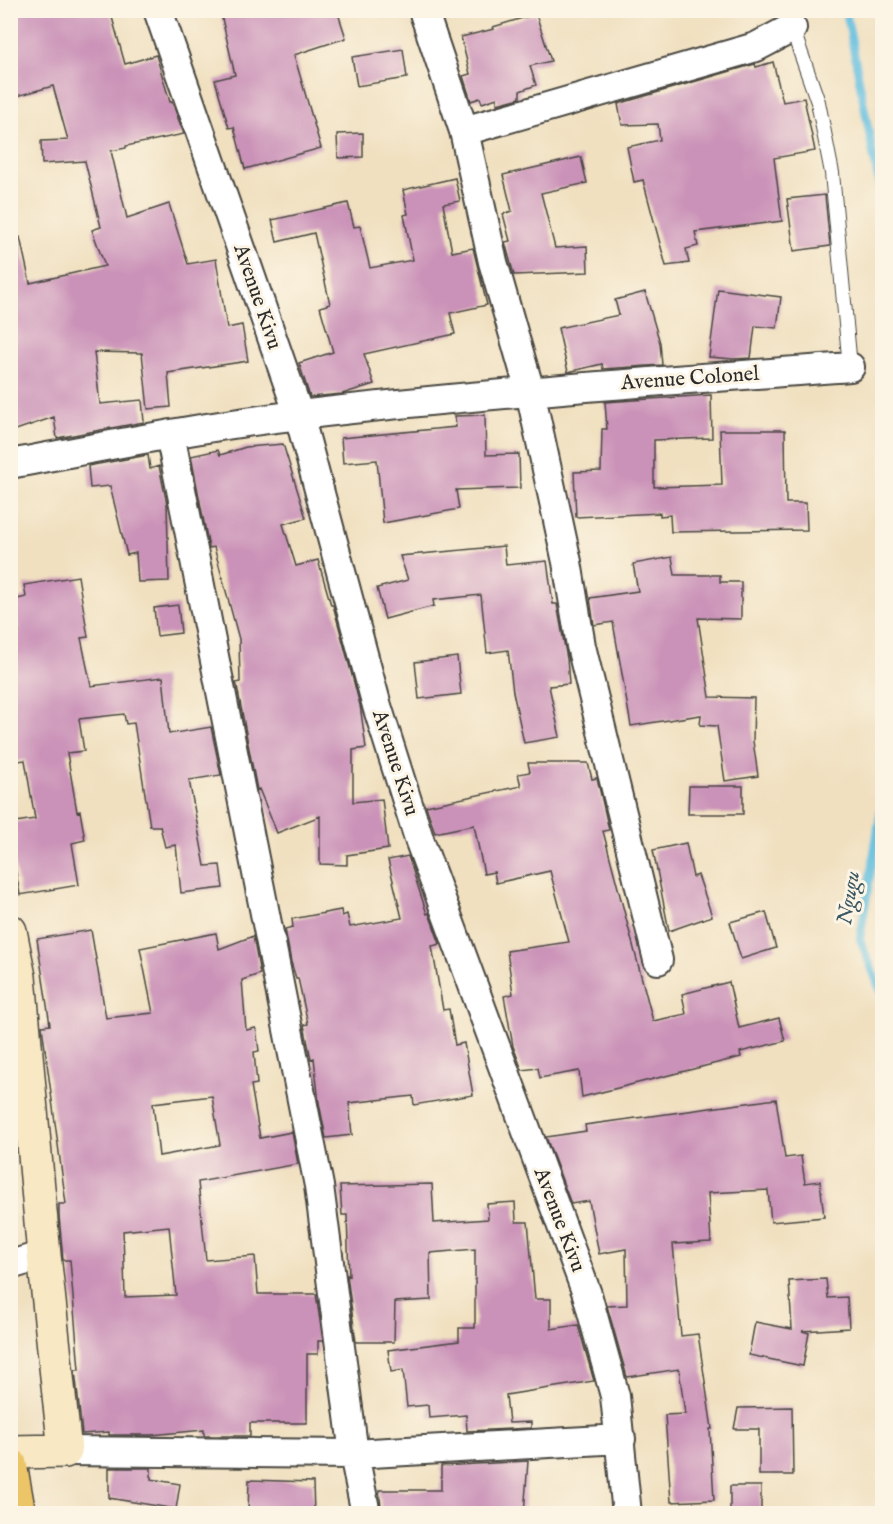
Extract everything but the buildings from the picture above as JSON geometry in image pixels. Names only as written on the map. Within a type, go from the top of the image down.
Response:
[{"type":"main road","points":[[10,1464],[19,1514]]},
{"type":"street","name":"Avenue Kivu","points":[[158,10],[298,415],[377,706],[420,842],[587,1294],[615,1396],[627,1514]]},
{"type":"street","points":[[423,10],[464,130],[494,262],[530,391],[567,562],[581,646],[658,960]]},
{"type":"street","points":[[464,130],[756,48],[792,28]]},
{"type":"street","name":"Avenue Colonel","points":[[10,464],[170,434],[298,415],[530,391],[850,368]]},
{"type":"street","points":[[170,434],[319,1186],[354,1454],[366,1514]]},
{"type":"street","points":[[10,931],[20,977],[44,1255],[65,1451]]},
{"type":"street","points":[[10,1265],[44,1255]]},
{"type":"street","points":[[10,1452],[354,1454],[621,1439]]},
{"type":"lane","points":[[792,28],[818,102],[832,173],[850,368]]},
{"type":"waterway","name":"Ngugu","points":[[844,10],[882,201]]},
{"type":"waterway","name":"Ngugu","points":[[882,803],[860,939],[882,995]]}]
